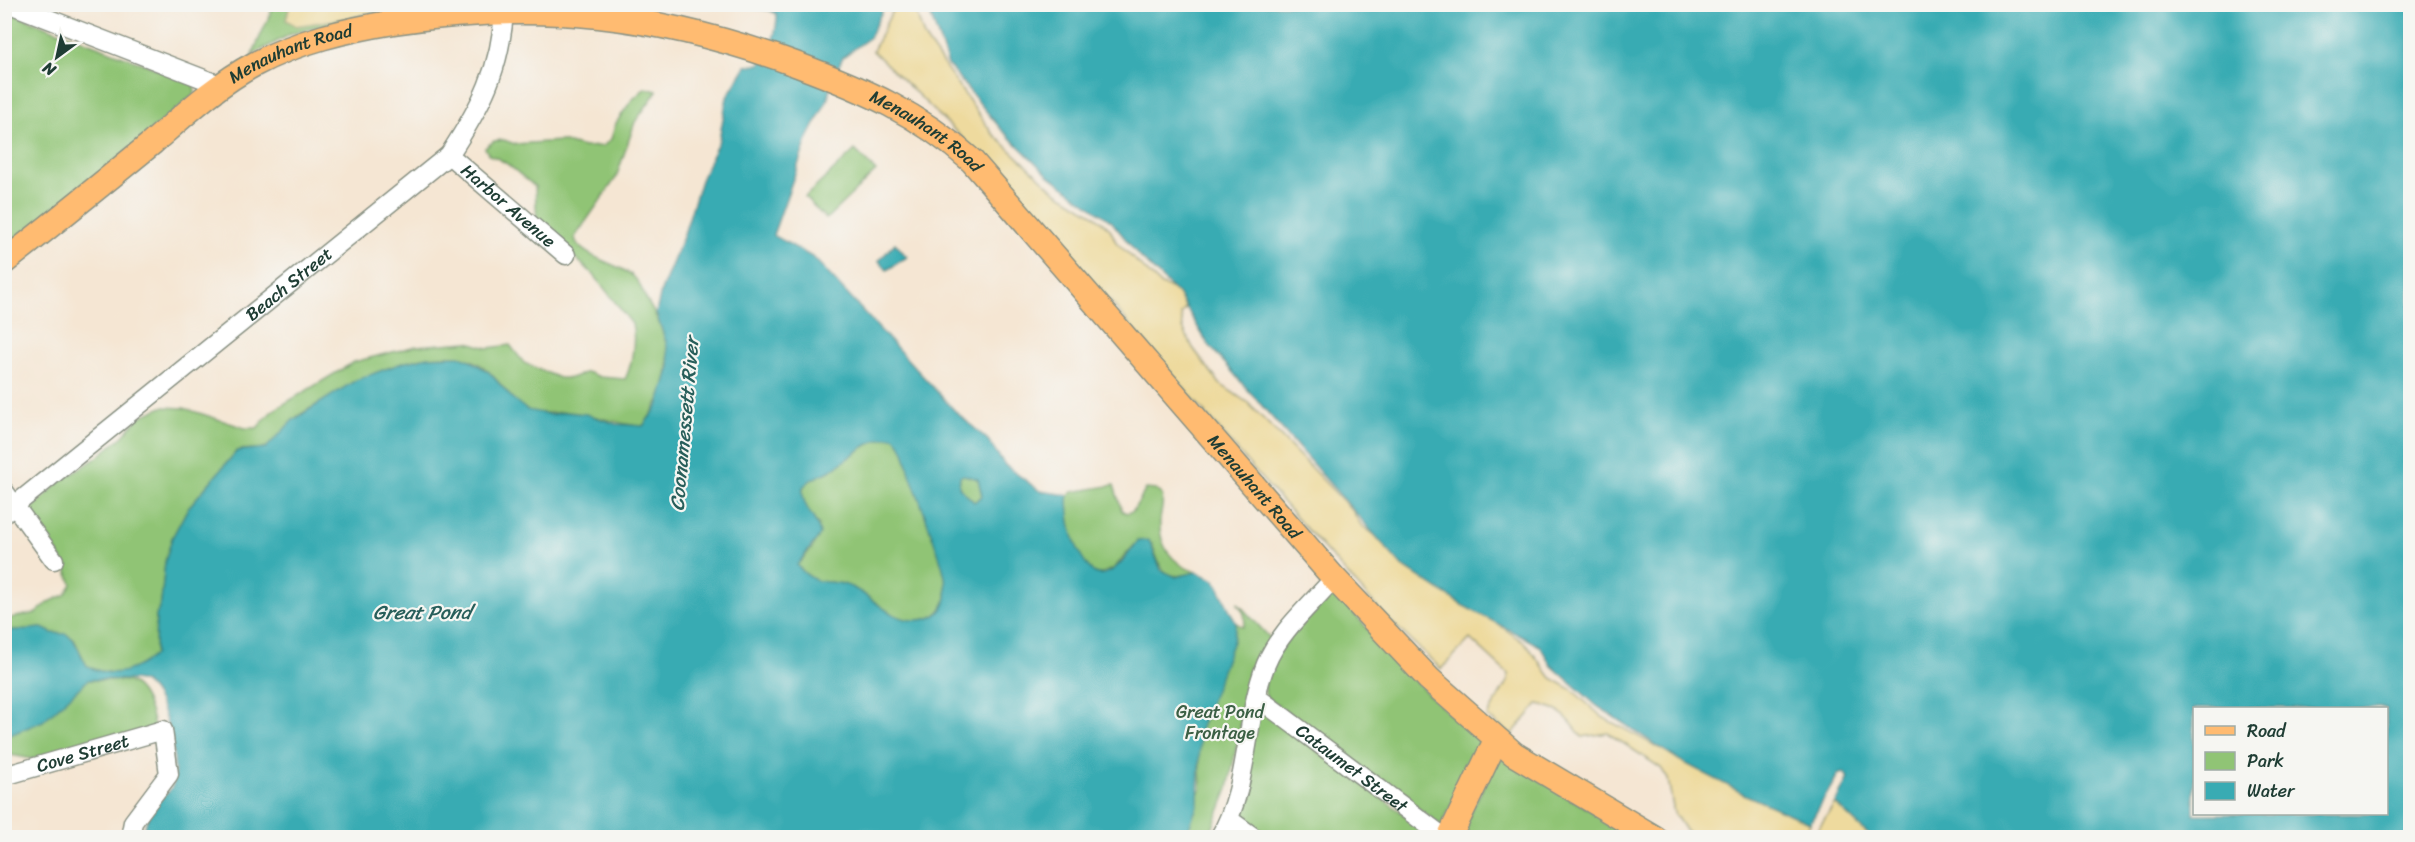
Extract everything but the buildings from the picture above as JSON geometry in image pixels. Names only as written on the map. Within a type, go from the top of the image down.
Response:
[{"type":"main road","name":"Menauhant Road","points":[[4,262],[222,86],[271,56],[339,33],[410,20],[504,10],[578,11],[632,18],[759,50],[846,83],[917,118],[972,161],[1334,578],[1423,673],[1496,740],[1562,784],[1655,837]]},
{"type":"main road","points":[[1447,837],[1496,740]]},
{"type":"street","points":[[7,5],[222,86]]},
{"type":"street","name":"Beach Street","points":[[8,503],[449,155],[479,110],[493,77],[503,32],[504,10]]},
{"type":"street","name":"Harbor Avenue","points":[[449,155],[566,255]]},
{"type":"street","points":[[8,503],[54,560]]},
{"type":"street","points":[[1219,837],[1230,820],[1264,669],[1276,646],[1334,578]]},
{"type":"street","name":"Cataumet Street","points":[[1257,698],[1447,837]]},
{"type":"street","name":"Cove Street","points":[[4,776],[163,730],[169,774],[133,822],[130,837]]},
{"type":"street","points":[[1230,820],[1255,837]]},
{"type":"green space","points":[[274,5],[399,5],[291,34],[252,55]]},
{"type":"green space","points":[[16,15],[194,83],[195,94],[5,253],[5,18]]},
{"type":"green space","points":[[645,88],[657,91],[635,122],[616,178],[575,237],[577,244],[590,255],[627,272],[636,279],[664,336],[668,352],[666,381],[661,396],[643,426],[623,424],[586,414],[538,413],[526,410],[480,364],[461,357],[428,357],[410,361],[357,381],[301,414],[268,446],[261,449],[237,451],[188,508],[172,538],[165,562],[161,603],[156,616],[155,654],[147,660],[123,672],[105,672],[87,666],[74,639],[66,634],[52,633],[42,628],[5,631],[5,619],[36,613],[49,602],[65,595],[72,584],[62,559],[31,514],[31,509],[61,481],[95,459],[123,436],[139,417],[162,407],[184,408],[245,428],[257,428],[272,411],[354,362],[416,346],[468,342],[488,348],[510,345],[524,363],[559,378],[571,378],[587,372],[600,377],[625,379],[633,352],[632,324],[594,275],[537,223],[535,186],[508,165],[489,155],[485,148],[494,141],[504,140],[515,144],[561,141],[584,147],[603,146],[611,139],[616,123],[631,101]]},
{"type":"green space","points":[[855,150],[876,171],[826,219],[805,197]]},
{"type":"green space","points":[[894,437],[904,452],[939,554],[946,583],[946,597],[942,608],[933,616],[917,620],[899,617],[861,592],[844,584],[818,581],[797,565],[813,547],[819,525],[806,508],[803,487],[868,444]]},
{"type":"green space","points":[[960,476],[978,479],[982,496],[974,502],[959,487]]},
{"type":"green space","points":[[1114,485],[1122,511],[1127,513],[1133,511],[1146,489],[1156,490],[1162,495],[1160,529],[1164,545],[1174,559],[1196,572],[1170,575],[1161,567],[1152,544],[1138,541],[1113,569],[1097,575],[1089,568],[1077,550],[1069,516],[1068,495],[1072,492]]},
{"type":"green space","points":[[1333,591],[1428,694],[1480,741],[1442,826],[1266,697],[1265,684],[1269,669],[1277,655]]},
{"type":"green space","name":"Great Pond Frontage","points":[[1237,602],[1271,639],[1249,685],[1228,789],[1209,837],[1176,838],[1201,788],[1198,728],[1233,641],[1236,623],[1243,627],[1245,620]]},
{"type":"green space","points":[[88,680],[127,681],[134,685],[144,696],[155,734],[32,759],[5,754],[5,737],[42,721]]},
{"type":"green space","points":[[1266,713],[1435,837],[1265,837],[1236,816],[1257,719]]},
{"type":"green space","points":[[1505,759],[1627,832],[1626,838],[1458,838],[1496,761]]},
{"type":"sand","points":[[290,4],[399,5],[355,17],[296,26],[286,20]]},
{"type":"sand","points":[[895,5],[914,5],[924,37],[992,133],[1055,191],[1094,215],[1110,229],[1116,242],[1161,285],[1189,294],[1192,300],[1181,314],[1183,328],[1193,348],[1220,384],[1248,403],[1352,510],[1361,525],[1527,645],[1551,678],[1571,689],[1602,717],[1746,795],[1810,823],[1805,837],[1695,837],[1685,830],[1674,813],[1668,779],[1661,768],[1608,733],[1582,737],[1559,712],[1538,704],[1512,734],[1487,717],[1508,680],[1508,674],[1470,639],[1441,669],[1383,614],[1260,477],[1010,184],[873,51]]},
{"type":"sand","points":[[1835,803],[1871,837],[1812,838]]},
{"type":"water","name":"Great Pond","points":[[723,5],[885,5],[869,38],[843,57],[831,82],[828,99],[807,140],[773,235],[814,258],[956,412],[988,440],[1005,465],[1040,491],[1068,495],[1069,516],[1076,546],[1093,572],[1099,574],[1112,570],[1138,541],[1149,540],[1161,570],[1176,577],[1196,572],[1215,580],[1236,623],[1233,641],[1200,730],[1198,804],[1185,837],[142,837],[150,811],[157,800],[172,788],[174,774],[172,745],[164,713],[158,699],[143,682],[88,680],[43,721],[5,737],[5,631],[42,628],[52,633],[66,634],[73,639],[87,666],[105,672],[123,672],[147,660],[155,654],[156,616],[161,603],[165,562],[172,538],[188,508],[237,451],[266,448],[293,420],[356,380],[402,363],[428,357],[460,356],[489,372],[512,398],[527,410],[552,415],[565,412],[586,414],[616,424],[643,426],[658,406],[670,367],[666,342],[656,313],[661,291],[683,237],[701,180],[719,140],[727,97],[746,66],[760,64],[773,40],[777,14],[769,10]],"holes":[[[894,437],[904,452],[939,554],[946,584],[946,597],[942,609],[933,617],[917,620],[899,617],[861,592],[844,584],[818,581],[797,565],[820,535],[804,501],[803,487],[868,444]],[[960,476],[978,479],[982,496],[974,502],[959,487]]]},
{"type":"water","points":[[927,5],[2410,5],[2410,837],[1871,837],[1835,803],[1848,778],[1844,772],[1839,773],[1810,823],[1746,795],[1679,760],[1597,706],[1551,665],[1540,646],[1462,605],[1401,565],[1208,344],[1178,294],[1139,256],[1112,222],[1048,175],[1001,129],[948,65]]},
{"type":"water","points":[[895,243],[907,257],[887,270],[879,261]]},
{"type":"water label","name":"Coonamessett River","points":[[684,424]]}]
